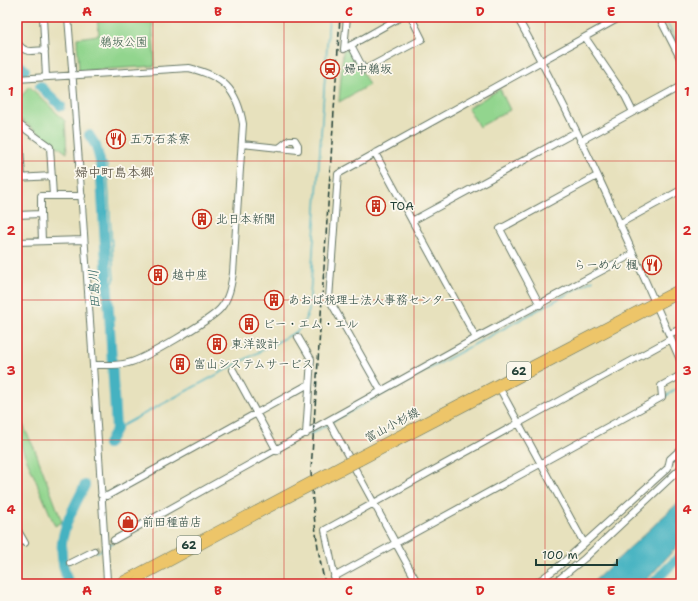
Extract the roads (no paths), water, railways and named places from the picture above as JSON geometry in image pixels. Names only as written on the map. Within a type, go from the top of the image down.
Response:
[{"type":"main road","name":"富山小杉線","points":[[358,459],[500,389],[656,304],[681,287]]},
{"type":"main road","name":"富山小杉線","points":[[130,584],[264,509],[358,459],[656,304],[681,294]]},
{"type":"main road","name":"富山小杉線","points":[[115,584],[264,509]]},
{"type":"street","points":[[43,17],[46,77]]},
{"type":"street","points":[[68,17],[94,365],[107,580],[109,584]]},
{"type":"street","points":[[347,17],[344,49],[402,17]]},
{"type":"street","points":[[351,45],[364,70],[422,39],[411,17]]},
{"type":"street","points":[[517,17],[542,61],[597,176],[681,362]]},
{"type":"street","points":[[381,391],[329,299],[338,174],[621,17]]},
{"type":"street","points":[[659,17],[681,60]]},
{"type":"street","points":[[585,37],[626,96],[633,112]]},
{"type":"street","points":[[17,42],[22,50],[28,52],[45,50]]},
{"type":"street","points":[[17,80],[189,68],[208,73],[221,80],[234,94],[240,108],[243,124],[233,273],[231,286],[226,299],[220,309],[208,320],[138,360],[118,364],[94,365]]},
{"type":"street","points":[[580,141],[681,86]]},
{"type":"street","points":[[17,123],[50,147],[53,196]]},
{"type":"street","points":[[412,221],[576,132]]},
{"type":"street","points":[[242,144],[279,148]]},
{"type":"street","points":[[17,147],[20,147],[19,178],[52,176]]},
{"type":"street","points":[[375,153],[476,338]]},
{"type":"street","points":[[540,305],[500,229],[597,176]]},
{"type":"street","points":[[619,224],[681,190]]},
{"type":"street","points":[[42,241],[41,196],[82,196]]},
{"type":"street","points":[[17,215],[41,214]]},
{"type":"street","points":[[17,242],[84,240]]},
{"type":"street","points":[[114,540],[277,451],[476,338],[633,254]]},
{"type":"street","points":[[336,584],[325,530],[518,423],[670,337],[681,329]]},
{"type":"street","points":[[298,337],[311,359],[306,434]]},
{"type":"street","points":[[232,370],[277,451]]},
{"type":"street","points":[[334,577],[662,397],[661,386],[681,375]]},
{"type":"street","points":[[101,495],[107,496],[309,384]]},
{"type":"street","points":[[500,389],[584,543]]},
{"type":"street","points":[[329,421],[418,584]]},
{"type":"street","points":[[535,584],[558,567],[668,468],[670,459],[681,449]]},
{"type":"street","points":[[553,584],[585,558],[681,468]]},
{"type":"street","points":[[17,529],[25,543]]},
{"type":"street","points":[[70,563],[94,551]]},
{"type":"water","points":[[681,500],[681,542],[643,584],[591,584]]},
{"type":"waterway","points":[[116,429],[296,332],[302,326],[309,311],[329,17]]},
{"type":"waterway","points":[[664,17],[681,50]]},
{"type":"waterway","name":"田島川","points":[[17,63],[25,70]]},
{"type":"waterway","name":"田島川","points":[[40,86],[61,106]]},
{"type":"waterway","name":"田島川","points":[[89,135],[96,146],[100,161],[116,429],[108,444]]},
{"type":"waterway","points":[[100,161],[106,163],[107,166],[114,281],[112,284],[107,285]]},
{"type":"waterway","points":[[331,422],[593,280]]},
{"type":"waterway","points":[[665,397],[681,385]]},
{"type":"waterway","points":[[309,435],[328,424]]},
{"type":"waterway","name":"田島川","points":[[69,584],[64,569],[62,544],[68,522],[85,485]]},
{"type":"waterway","points":[[107,546],[114,542]]},
{"type":"waterway","points":[[97,552],[104,548]]},
{"type":"waterway","points":[[652,584],[681,555]]},
{"type":"waterway","points":[[324,584],[334,579]]},
{"type":"tunnel","points":[[94,551],[114,540]]},
{"type":"railway","points":[[325,584],[315,528],[311,471],[340,17]]},
{"type":"place","name":"婦中鵜坂","points":[[330,69]]},
{"type":"place","name":"五万石茶寮","points":[[116,139]]},
{"type":"place","name":"TOA","points":[[376,206]]},
{"type":"place","name":"北日本新聞","points":[[202,219]]},
{"type":"place","name":"らーめん 楓","points":[[652,265]]},
{"type":"place","name":"越中座","points":[[158,275]]},
{"type":"place","name":"あおば税理士法人事務センター","points":[[274,300]]},
{"type":"place","name":"ビー・エム・エル","points":[[249,324]]},
{"type":"place","name":"東洋設計","points":[[217,344]]},
{"type":"place","name":"富山システムサービス","points":[[180,364]]},
{"type":"place","name":"前田種苗店","points":[[128,522]]},
{"type":"district","name":"婦中町島本郷","points":[[114,172]]},
{"type":"park label","name":"鵜坂公園","points":[[124,42]]}]
